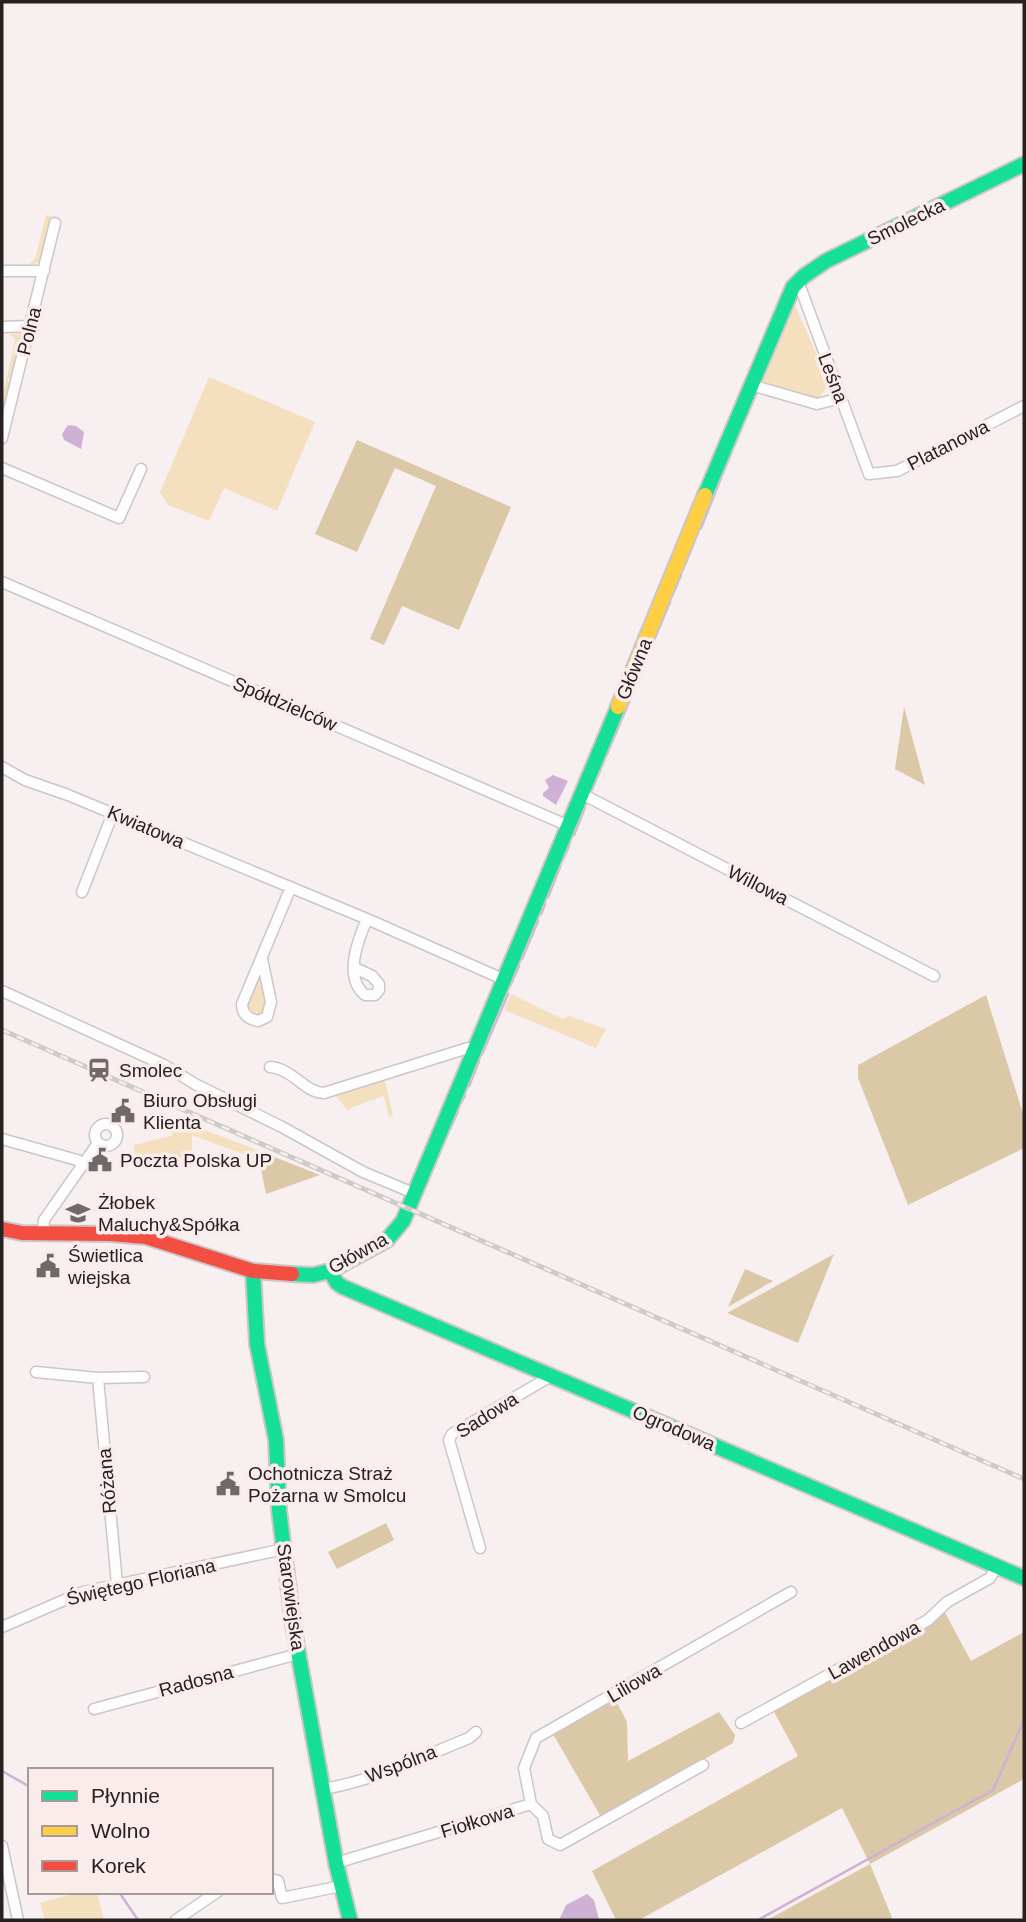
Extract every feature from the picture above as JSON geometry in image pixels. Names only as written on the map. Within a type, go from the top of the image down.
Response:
[{"type":"street","name":"Smolecka","points":[[796,284],[826,261],[1024,164]]},
{"type":"street","name":"Polna","points":[[2,438],[55,223]]},
{"type":"street","points":[[2,271],[44,271]]},
{"type":"street","name":"Główna","points":[[2,1229],[156,1239],[253,1271],[308,1275],[330,1271],[387,1240],[403,1221],[751,385],[796,284]]},
{"type":"street","name":"Leśna","points":[[796,284],[869,474]]},
{"type":"street","points":[[2,327],[30,326]]},
{"type":"street","points":[[751,385],[817,404],[841,398]]},
{"type":"street","name":"Platanowa","points":[[869,474],[897,471],[1024,406]]},
{"type":"street","points":[[2,468],[119,518],[141,469]]},
{"type":"street","name":"Spółdzielców","points":[[2,582],[569,826]]},
{"type":"street","name":"Kwiatowa","points":[[2,767],[25,780],[113,813],[291,887],[505,980]]},
{"type":"street","name":"Willowa","points":[[582,794],[934,976]]},
{"type":"street","points":[[82,892],[113,813]]},
{"type":"street","points":[[262,959],[271,1008],[267,1017],[258,1021],[248,1017],[242,1008],[291,887]]},
{"type":"street","points":[[355,968],[355,948],[367,919]]},
{"type":"street","points":[[2,992],[164,1065],[195,1084],[282,1126],[363,1172],[416,1195]]},
{"type":"street","points":[[270,1066],[284,1069],[315,1092],[324,1093],[468,1048],[476,1051]]},
{"type":"street","points":[[2,1139],[83,1164]]},
{"type":"street","points":[[43,1233],[44,1220],[98,1143]]},
{"type":"street","name":"Starowiejska","points":[[253,1271],[257,1344],[276,1440],[277,1483],[298,1654],[341,1886],[350,1920]]},
{"type":"street","name":"Ogrodowa","points":[[330,1271],[337,1283],[343,1286],[1024,1578]]},
{"type":"street","points":[[36,1372],[98,1378],[144,1377]]},
{"type":"street","name":"Sadowa","points":[[480,1548],[449,1440],[452,1434],[546,1379],[549,1374]]},
{"type":"street","name":"Różana","points":[[98,1378],[117,1584]]},
{"type":"street","name":"Świętego Floriana","points":[[2,1627],[83,1592],[284,1549]]},
{"type":"street","name":"Lawendowa","points":[[741,1723],[928,1620],[947,1602],[990,1578],[998,1566]]},
{"type":"street","name":"Liliowa","points":[[531,1804],[524,1768],[536,1738],[792,1592]]},
{"type":"street","name":"Radosna","points":[[94,1709],[298,1654]]},
{"type":"street","name":"Wspólna","points":[[323,1789],[343,1786],[404,1764],[469,1738],[476,1732]]},
{"type":"street","name":"Fiołkowa","points":[[337,1863],[531,1804],[543,1816],[548,1839],[560,1844],[703,1765]]},
{"type":"street","points":[[2,1846],[18,1920]]},
{"type":"street","points":[[273,1880],[278,1881],[282,1899],[341,1886]]},
{"type":"street","points":[[176,1920],[214,1894]]},
{"type":"shaded area","points":[[46,215],[54,217],[48,248],[40,260],[27,265],[35,259]]},
{"type":"shaded area","points":[[795,305],[821,364],[827,386],[820,397],[806,397],[761,385]]},
{"type":"shaded area","points":[[24,333],[13,379],[8,378],[8,382],[12,383],[2,418],[2,399],[15,340],[10,334]]},
{"type":"shaded area","points":[[209,377],[315,422],[277,511],[224,488],[209,521],[168,505],[160,492]]},
{"type":"shaded area","points":[[68,425],[76,426],[84,432],[81,449],[64,440],[62,434]]},
{"type":"shaded area","points":[[357,440],[511,507],[459,630],[402,606],[384,645],[370,639],[436,486],[395,468],[357,552],[315,534]]},
{"type":"shaded area","points":[[904,707],[925,785],[895,769]]},
{"type":"shaded area","points":[[553,775],[568,781],[556,805],[543,796],[549,788],[545,780]]},
{"type":"shaded area","points":[[257,975],[262,976],[268,1008],[259,1018],[247,1011],[246,1002]]},
{"type":"shaded area","points":[[511,994],[563,1019],[570,1016],[606,1029],[596,1048],[504,1010]]},
{"type":"shaded area","points":[[986,995],[1024,1117],[1024,1148],[908,1205],[858,1078],[858,1065]]},
{"type":"shaded area","points":[[384,1076],[393,1116],[389,1117],[384,1096],[348,1111],[335,1095]]},
{"type":"shaded area","points":[[179,1120],[262,1152],[259,1160],[192,1135],[192,1156],[135,1164],[134,1145],[171,1136]]},
{"type":"shaded area","points":[[262,1152],[320,1175],[266,1194],[259,1160]]},
{"type":"shaded area","points":[[834,1254],[798,1343],[727,1313]]},
{"type":"shaded area","points":[[745,1269],[773,1281],[728,1307]]},
{"type":"shaded area","points":[[386,1523],[394,1540],[337,1569],[328,1552]]},
{"type":"shaded area","points":[[943,1609],[971,1661],[1024,1632],[1024,1779],[870,1864],[842,1808],[639,1920],[616,1920],[592,1871],[798,1756],[773,1710]]},
{"type":"shaded area","points":[[615,1699],[627,1722],[628,1761],[719,1712],[735,1735],[733,1743],[601,1817],[553,1734]]},
{"type":"shaded area","points":[[870,1864],[893,1920],[767,1920]]},
{"type":"shaded area","points":[[71,1894],[98,1894],[104,1920],[45,1920],[40,1903]]},
{"type":"shaded area","points":[[587,1894],[594,1900],[599,1920],[559,1920],[566,1905]]},
{"type":"waterway","points":[[701,528],[754,395]]},
{"type":"waterway","points":[[683,569],[694,542]]},
{"type":"waterway","points":[[672,596],[681,575]]},
{"type":"waterway","points":[[645,661],[670,602]]},
{"type":"waterway","points":[[635,685],[642,670]]},
{"type":"waterway","points":[[607,754],[634,690]]},
{"type":"waterway","points":[[592,789],[604,761]]},
{"type":"waterway","points":[[574,835],[585,807]]},
{"type":"waterway","points":[[528,905],[560,827]]},
{"type":"waterway","points":[[563,859],[569,846]]},
{"type":"waterway","points":[[548,897],[560,867]]},
{"type":"waterway","points":[[541,914],[545,904]]},
{"type":"waterway","points":[[518,930],[524,914]]},
{"type":"waterway","points":[[522,959],[538,921]]},
{"type":"waterway","points":[[502,967],[517,932]]},
{"type":"waterway","points":[[510,986],[519,966]]},
{"type":"waterway","points":[[482,1054],[508,994]]},
{"type":"waterway","points":[[469,1086],[479,1061]]},
{"type":"waterway","points":[[461,1103],[465,1096]]},
{"type":"waterway","points":[[450,1129],[458,1111]]},
{"type":"waterway","points":[[758,1920],[993,1790],[1024,1720]]},
{"type":"waterway","points":[[2,1771],[28,1786]]},
{"type":"waterway","points":[[120,1894],[138,1920]]},
{"type":"railway","points":[[2,1030],[1024,1479]]},
{"type":"traffic: fast","points":[[705,495],[793,287],[826,261],[1024,164]]},
{"type":"traffic: fast","points":[[292,1274],[313,1275],[330,1271],[387,1240],[403,1221],[618,707]]},
{"type":"traffic: fast","points":[[253,1271],[257,1344],[276,1440],[279,1510],[293,1624],[336,1863],[350,1920]]},
{"type":"traffic: fast","points":[[330,1271],[337,1283],[343,1287],[1024,1578]]},
{"type":"traffic: slow","points":[[618,707],[705,495]]},
{"type":"traffic: jam","points":[[2,1229],[22,1233],[146,1237],[253,1271],[292,1274]]},
{"type":"place","name":"Smolec","points":[[99,1070]]},
{"type":"place","name":"Biuro Obsługi Klienta","points":[[123,1111]]},
{"type":"place","name":"Poczta Polska UP","points":[[100,1160]]},
{"type":"place","name":"Żłobek Maluchy&Spółka","points":[[78,1213]]},
{"type":"place","name":"Świetlica wiejska","points":[[48,1266]]},
{"type":"place","name":"Ochotnicza Straż Pożarna w Smolcu","points":[[228,1484]]}]
